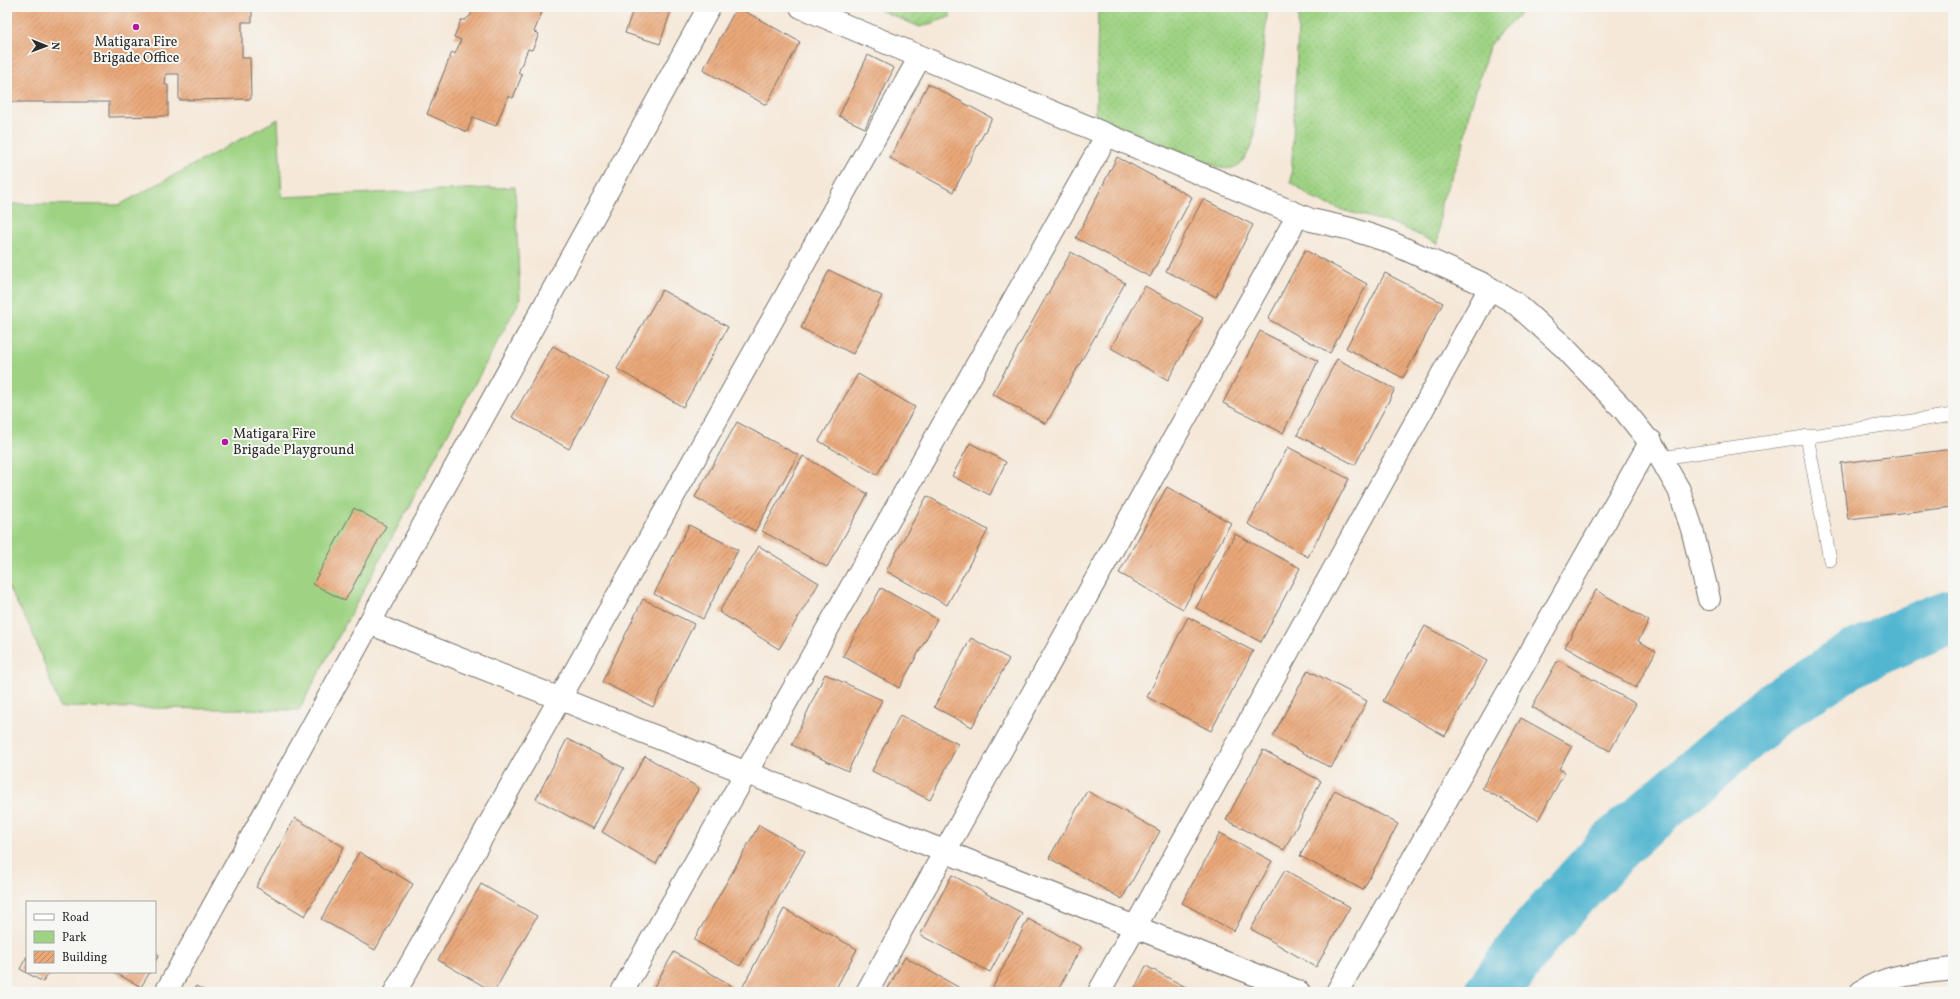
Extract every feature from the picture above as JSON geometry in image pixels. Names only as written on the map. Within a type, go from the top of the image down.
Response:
[{"type":"street","points":[[166,992],[709,7]]},
{"type":"street","points":[[801,7],[1298,215],[1385,240],[1490,288],[1515,303],[1564,347],[1624,410],[1656,450],[1679,490],[1692,529],[1709,599]]},
{"type":"street","points":[[395,992],[920,57]]},
{"type":"street","points":[[622,992],[1107,135]]},
{"type":"street","points":[[867,992],[1298,215]]},
{"type":"street","points":[[1099,992],[1490,288]]},
{"type":"street","points":[[1337,992],[1656,450]]},
{"type":"street","points":[[369,623],[1299,992]]},
{"type":"street","points":[[1861,992],[1874,983],[1888,979],[1953,969]]},
{"type":"lane","points":[[1656,450],[1807,436],[1953,415]]},
{"type":"lane","points":[[1807,436],[1830,560]]},
{"type":"green space","points":[[872,7],[950,7],[950,17],[920,27]]},
{"type":"green space","points":[[1098,7],[1268,7],[1253,142],[1242,162],[1233,168],[1221,168],[1094,116],[1096,107]]},
{"type":"green space","points":[[1299,7],[1527,7],[1500,33],[1489,47],[1468,117],[1463,147],[1441,203],[1438,244],[1397,225],[1342,210],[1314,199],[1291,182]]},
{"type":"green space","name":"Matigara Fire Brigade Playground","points":[[278,119],[282,197],[515,187],[520,300],[299,710],[60,707],[32,631],[7,585],[7,204],[119,205]]},
{"type":"building","points":[[7,7],[252,7],[252,22],[242,22],[242,58],[250,58],[251,99],[179,100],[179,74],[166,74],[165,85],[168,85],[168,116],[109,117],[109,102],[7,102]]},
{"type":"building","points":[[471,7],[544,7],[534,32],[539,34],[532,50],[528,49],[518,73],[522,75],[513,98],[508,96],[496,126],[473,117],[467,132],[427,114],[452,52],[455,54],[461,40],[454,37],[461,20],[465,20],[471,15]]},
{"type":"building","points":[[634,7],[672,7],[660,44],[625,33]]},
{"type":"building","points":[[737,7],[800,42],[766,105],[703,70]]},
{"type":"building","points":[[868,55],[894,68],[865,128],[839,116]]},
{"type":"building","points":[[928,84],[992,118],[953,192],[890,158]]},
{"type":"building","points":[[1117,157],[1192,197],[1150,277],[1076,238]]},
{"type":"building","points":[[1203,199],[1253,225],[1216,297],[1166,271]]},
{"type":"building","points":[[1305,250],[1367,284],[1330,353],[1268,319]]},
{"type":"building","points":[[1071,252],[1125,283],[1046,424],[992,394]]},
{"type":"building","points":[[829,270],[882,296],[853,354],[801,328]]},
{"type":"building","points":[[1385,273],[1443,303],[1403,378],[1346,348]]},
{"type":"building","points":[[1145,286],[1203,318],[1168,380],[1111,348]]},
{"type":"building","points":[[662,290],[728,327],[683,407],[617,369]]},
{"type":"building","points":[[1260,331],[1318,361],[1283,433],[1223,403]]},
{"type":"building","points":[[553,346],[609,378],[569,449],[512,417]]},
{"type":"building","points":[[1337,359],[1395,389],[1355,465],[1297,435]]},
{"type":"building","points":[[858,374],[915,407],[877,475],[819,441]]},
{"type":"building","points":[[737,422],[798,455],[755,531],[695,497]]},
{"type":"building","points":[[970,443],[1006,462],[990,495],[952,476]]},
{"type":"building","points":[[1288,447],[1349,479],[1308,557],[1248,524]]},
{"type":"building","points":[[1953,449],[1953,507],[1848,519],[1841,463]]},
{"type":"building","points":[[803,456],[868,494],[827,567],[762,531]]},
{"type":"building","points":[[1167,487],[1231,523],[1183,609],[1119,573]]},
{"type":"building","points":[[927,496],[988,530],[947,605],[886,571]]},
{"type":"building","points":[[354,508],[386,526],[345,601],[313,584]]},
{"type":"building","points":[[689,525],[738,550],[703,619],[654,594]]},
{"type":"building","points":[[1235,534],[1300,568],[1261,642],[1196,608]]},
{"type":"building","points":[[759,546],[819,583],[779,649],[719,612]]},
{"type":"building","points":[[881,588],[937,619],[899,688],[843,656]]},
{"type":"building","points":[[1596,590],[1649,621],[1638,641],[1656,651],[1636,688],[1565,647]]},
{"type":"building","points":[[643,599],[694,624],[653,707],[602,682]]},
{"type":"building","points":[[1188,617],[1253,651],[1211,731],[1147,697]]},
{"type":"building","points":[[1425,626],[1487,661],[1445,736],[1383,701]]},
{"type":"building","points":[[971,638],[1009,659],[972,727],[934,707]]},
{"type":"building","points":[[1558,660],[1636,704],[1610,751],[1532,707]]},
{"type":"building","points":[[1308,670],[1367,701],[1331,768],[1273,736]]},
{"type":"building","points":[[825,674],[882,700],[848,771],[792,745]]},
{"type":"building","points":[[900,715],[958,744],[930,800],[872,771]]},
{"type":"building","points":[[1521,718],[1572,746],[1559,769],[1565,772],[1538,820],[1482,788]]},
{"type":"building","points":[[567,739],[624,768],[593,829],[536,799]]},
{"type":"building","points":[[1263,750],[1321,781],[1284,850],[1226,820]]},
{"type":"building","points":[[645,756],[699,788],[656,864],[602,832]]},
{"type":"building","points":[[1335,790],[1398,824],[1363,890],[1300,856]]},
{"type":"building","points":[[1087,791],[1160,831],[1122,899],[1049,858]]},
{"type":"building","points":[[295,818],[344,847],[305,916],[256,887]]},
{"type":"building","points":[[759,825],[805,851],[740,966],[694,940]]},
{"type":"building","points":[[1220,833],[1272,861],[1234,931],[1182,903]]},
{"type":"building","points":[[359,852],[413,884],[375,950],[321,919]]},
{"type":"building","points":[[1285,870],[1350,907],[1316,967],[1251,929]]},
{"type":"building","points":[[952,875],[1022,913],[990,972],[920,935]]},
{"type":"building","points":[[481,884],[537,916],[494,992],[438,960]]},
{"type":"building","points":[[784,909],[857,949],[834,992],[746,992],[741,990]]},
{"type":"building","points":[[1028,919],[1081,947],[1057,992],[998,992],[992,989]]},
{"type":"building","points":[[674,952],[731,985],[728,992],[651,992]]},
{"type":"building","points":[[156,953],[159,955],[156,960]]},
{"type":"building","points":[[905,957],[967,992],[886,992]]},
{"type":"building","points":[[26,958],[26,972],[20,969]]},
{"type":"building","points":[[1146,966],[1195,992],[1133,992]]},
{"type":"building","points":[[27,973],[48,973],[43,982]]},
{"type":"building","points":[[116,973],[149,973],[141,987]]},
{"type":"building","points":[[196,986],[207,992],[193,992]]},
{"type":"building","points":[[1953,989],[1953,992],[1940,992],[1940,991]]},
{"type":"waterway","points":[[1493,992],[1532,937],[1616,844],[1778,706],[1854,658],[1933,623],[1953,616]]},
{"type":"place","name":"Matigara Fire Brigade Office","points":[[136,27]]},
{"type":"place","name":"Matigara Fire Brigade Playground","points":[[225,442]]}]
